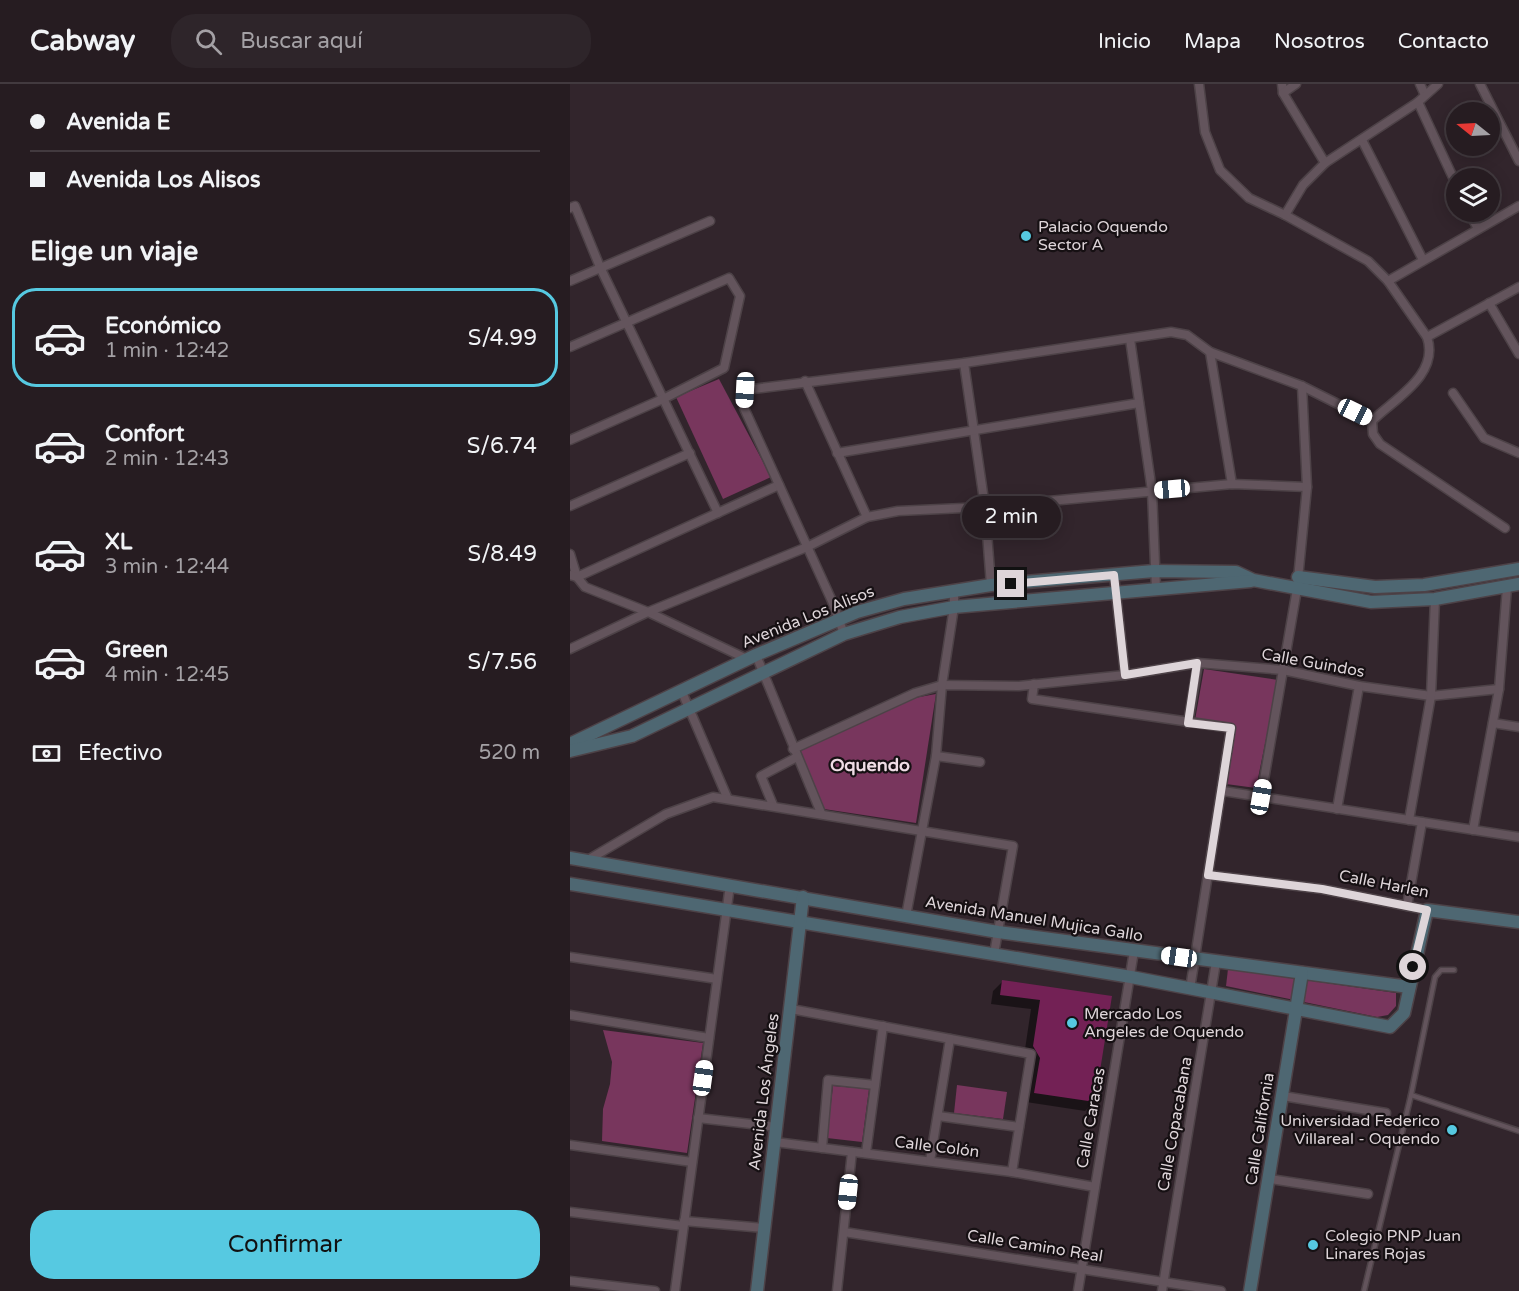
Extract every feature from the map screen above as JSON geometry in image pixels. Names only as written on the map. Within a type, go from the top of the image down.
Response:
[{"type":"street","points":[[1199,84],[1205,132],[1220,170],[1249,198],[1285,215],[1368,261],[1388,280],[1427,337],[1431,348],[1430,358],[1422,372],[1406,393],[1372,421]]},
{"type":"street","points":[[1296,84],[1283,88],[1325,163]]},
{"type":"street","points":[[1420,84],[1422,98],[1450,168]]},
{"type":"street","points":[[1285,215],[1303,185],[1325,163],[1362,140],[1438,84]]},
{"type":"street","points":[[1480,84],[1519,161]]},
{"type":"street","points":[[1362,140],[1422,260]]},
{"type":"street","points":[[570,208],[575,206],[600,267],[665,398],[718,513]]},
{"type":"street","points":[[1388,280],[1519,206]]},
{"type":"street","points":[[570,281],[710,221]]},
{"type":"street","points":[[1474,222],[1478,229]]},
{"type":"street","points":[[570,347],[729,279],[740,296],[724,368],[665,398],[570,440]]},
{"type":"street","points":[[1427,337],[1519,287]]},
{"type":"street","points":[[1489,303],[1519,354]]},
{"type":"street","points":[[844,634],[744,408],[745,390],[964,363],[1171,332],[1187,335],[1210,352],[1302,386],[1372,421]]},
{"type":"street","points":[[1130,339],[1152,491],[1155,588]]},
{"type":"street","points":[[1210,352],[1232,483]]},
{"type":"street","points":[[964,363],[985,507],[991,585]]},
{"type":"street","points":[[805,381],[867,517]]},
{"type":"street","points":[[1261,797],[1298,583],[1307,486],[1302,386]]},
{"type":"street","points":[[1453,393],[1484,438],[1519,453]]},
{"type":"street","points":[[837,453],[1139,403]]},
{"type":"street","points":[[1372,421],[1373,434],[1380,444],[1505,528]]},
{"type":"street","points":[[570,507],[690,453]]},
{"type":"street","points":[[570,649],[648,612],[807,547],[867,517],[898,511],[985,507],[1232,483],[1307,486]]},
{"type":"street","points":[[573,576],[779,485]]},
{"type":"street","points":[[570,554],[573,576],[585,587],[752,657],[763,672],[821,813]]},
{"type":"street","name":"Avenida Los Alisos","points":[[570,751],[632,736],[844,634],[900,617],[954,607],[1253,580],[1385,587],[1424,585],[1519,569]]},
{"type":"street","name":"Avenida Los Alisos","points":[[570,744],[752,657],[839,619],[904,599],[991,585],[1154,571],[1236,572],[1253,580]]},
{"type":"street","points":[[1114,575],[1125,675]]},
{"type":"street","name":"Avenida Los Alisos","points":[[1298,583],[1371,602],[1435,599],[1513,586]]},
{"type":"street","points":[[1473,830],[1499,689],[1513,586]]},
{"type":"street","points":[[906,916],[936,756],[942,685],[954,607],[954,590]]},
{"type":"street","points":[[1409,820],[1431,696],[1435,599]]},
{"type":"street","points":[[1188,723],[1197,663]]},
{"type":"street","name":"Calle Guindos","points":[[773,805],[761,776],[795,753],[915,693],[942,685],[1034,684],[1125,675],[1197,663],[1283,670],[1359,686],[1431,696],[1499,689]]},
{"type":"street","points":[[1034,684],[1032,699],[1231,728],[1223,791],[1190,989]]},
{"type":"street","points":[[1337,809],[1359,686]]},
{"type":"street","points":[[682,692],[727,797]]},
{"type":"street","points":[[1493,723],[1519,727]]},
{"type":"street","points":[[936,756],[980,762]]},
{"type":"street","points":[[1223,791],[1519,837]]},
{"type":"street","points":[[586,861],[666,814],[700,801],[727,797],[923,833],[1013,846],[994,954]]},
{"type":"street","points":[[1407,906],[1422,822]]},
{"type":"street","name":"Avenida Manuel Mujica Gallo","points":[[570,858],[998,932],[1409,987]]},
{"type":"street","name":"Calle Harlen","points":[[1208,875],[1322,889],[1427,910],[1519,922]]},
{"type":"street","points":[[570,884],[1131,977],[1296,1011],[1390,1027],[1404,1014],[1427,910]]},
{"type":"street","points":[[675,1291],[730,885]]},
{"type":"street","name":"Avenida Los Ángeles","points":[[757,1291],[803,897]]},
{"type":"street","name":"Calle Caracas","points":[[1078,1291],[1134,951]]},
{"type":"street","points":[[570,957],[717,978]]},
{"type":"street","name":"Calle Copacabana","points":[[1163,1287],[1216,962]]},
{"type":"street","name":"Calle California","points":[[1250,1291],[1302,973]]},
{"type":"street","points":[[791,1009],[1031,1054],[1012,1172]]},
{"type":"street","points":[[570,1015],[709,1038]]},
{"type":"street","points":[[866,1153],[883,1026]]},
{"type":"street","points":[[930,1161],[950,1039]]},
{"type":"street","points":[[822,1148],[828,1080],[875,1085]]},
{"type":"street","points":[[1282,1096],[1386,1113]]},
{"type":"street","points":[[938,1116],[1019,1127]]},
{"type":"street","points":[[698,1118],[777,1127]]},
{"type":"street","name":"Calle Colón","points":[[775,1142],[1012,1172],[1095,1187]]},
{"type":"street","points":[[570,1146],[692,1162]]},
{"type":"street","points":[[837,1291],[852,1152]]},
{"type":"street","points":[[1270,1179],[1368,1194]]},
{"type":"street","points":[[570,1212],[683,1224],[764,1228]]},
{"type":"street","name":"Calle Camino Real","points":[[844,1232],[1082,1268],[1163,1287],[1221,1291]]},
{"type":"street","points":[[570,1281],[656,1291]]},
{"type":"lane","points":[[1364,1291],[1411,1095],[1435,977],[1441,970],[1454,970]]},
{"type":"lane","points":[[1411,1095],[1519,1131]]},
{"type":"shaded area","points":[[719,379],[771,477],[723,499],[676,397]]},
{"type":"shaded area","points":[[1204,669],[1278,680],[1256,788],[1226,784],[1234,725],[1195,720]]},
{"type":"shaded area","points":[[936,694],[916,823],[824,809],[798,752],[914,698]]},
{"type":"shaded area","points":[[1228,969],[1396,993],[1396,1006],[1388,1015],[1377,1017],[1226,986]]},
{"type":"shaded area","points":[[603,1030],[703,1043],[687,1153],[602,1141],[603,1109],[610,1084],[612,1062]]},
{"type":"shaded area","points":[[957,1085],[1007,1092],[1003,1119],[954,1113]]},
{"type":"shaded area","points":[[833,1086],[869,1089],[862,1142],[827,1138]]},
{"type":"building","name":"Mercado Los Angeles de Oquendo","points":[[1002,980],[1112,996],[1095,1102],[1034,1093],[1040,1058],[1033,1046],[1040,1000],[1000,995]]},
{"type":"place","name":"Palacio Oquendo Sector A","points":[[1026,236]]},
{"type":"place","name":"Mercado Los Angeles de Oquendo","points":[[1072,1023]]},
{"type":"place","name":"Universidad Federico Villareal - Oquendo","points":[[1452,1130]]},
{"type":"place","name":"Colegio PNP Juan Linares Rojas","points":[[1313,1245]]},
{"type":"district","name":"Oquendo","points":[[870,765]]},
{"type":"route","points":[[1011,584],[1114,575],[1125,675],[1197,663],[1188,723],[1231,728],[1223,791],[1208,875],[1322,889],[1427,910],[1413,967]]}]
